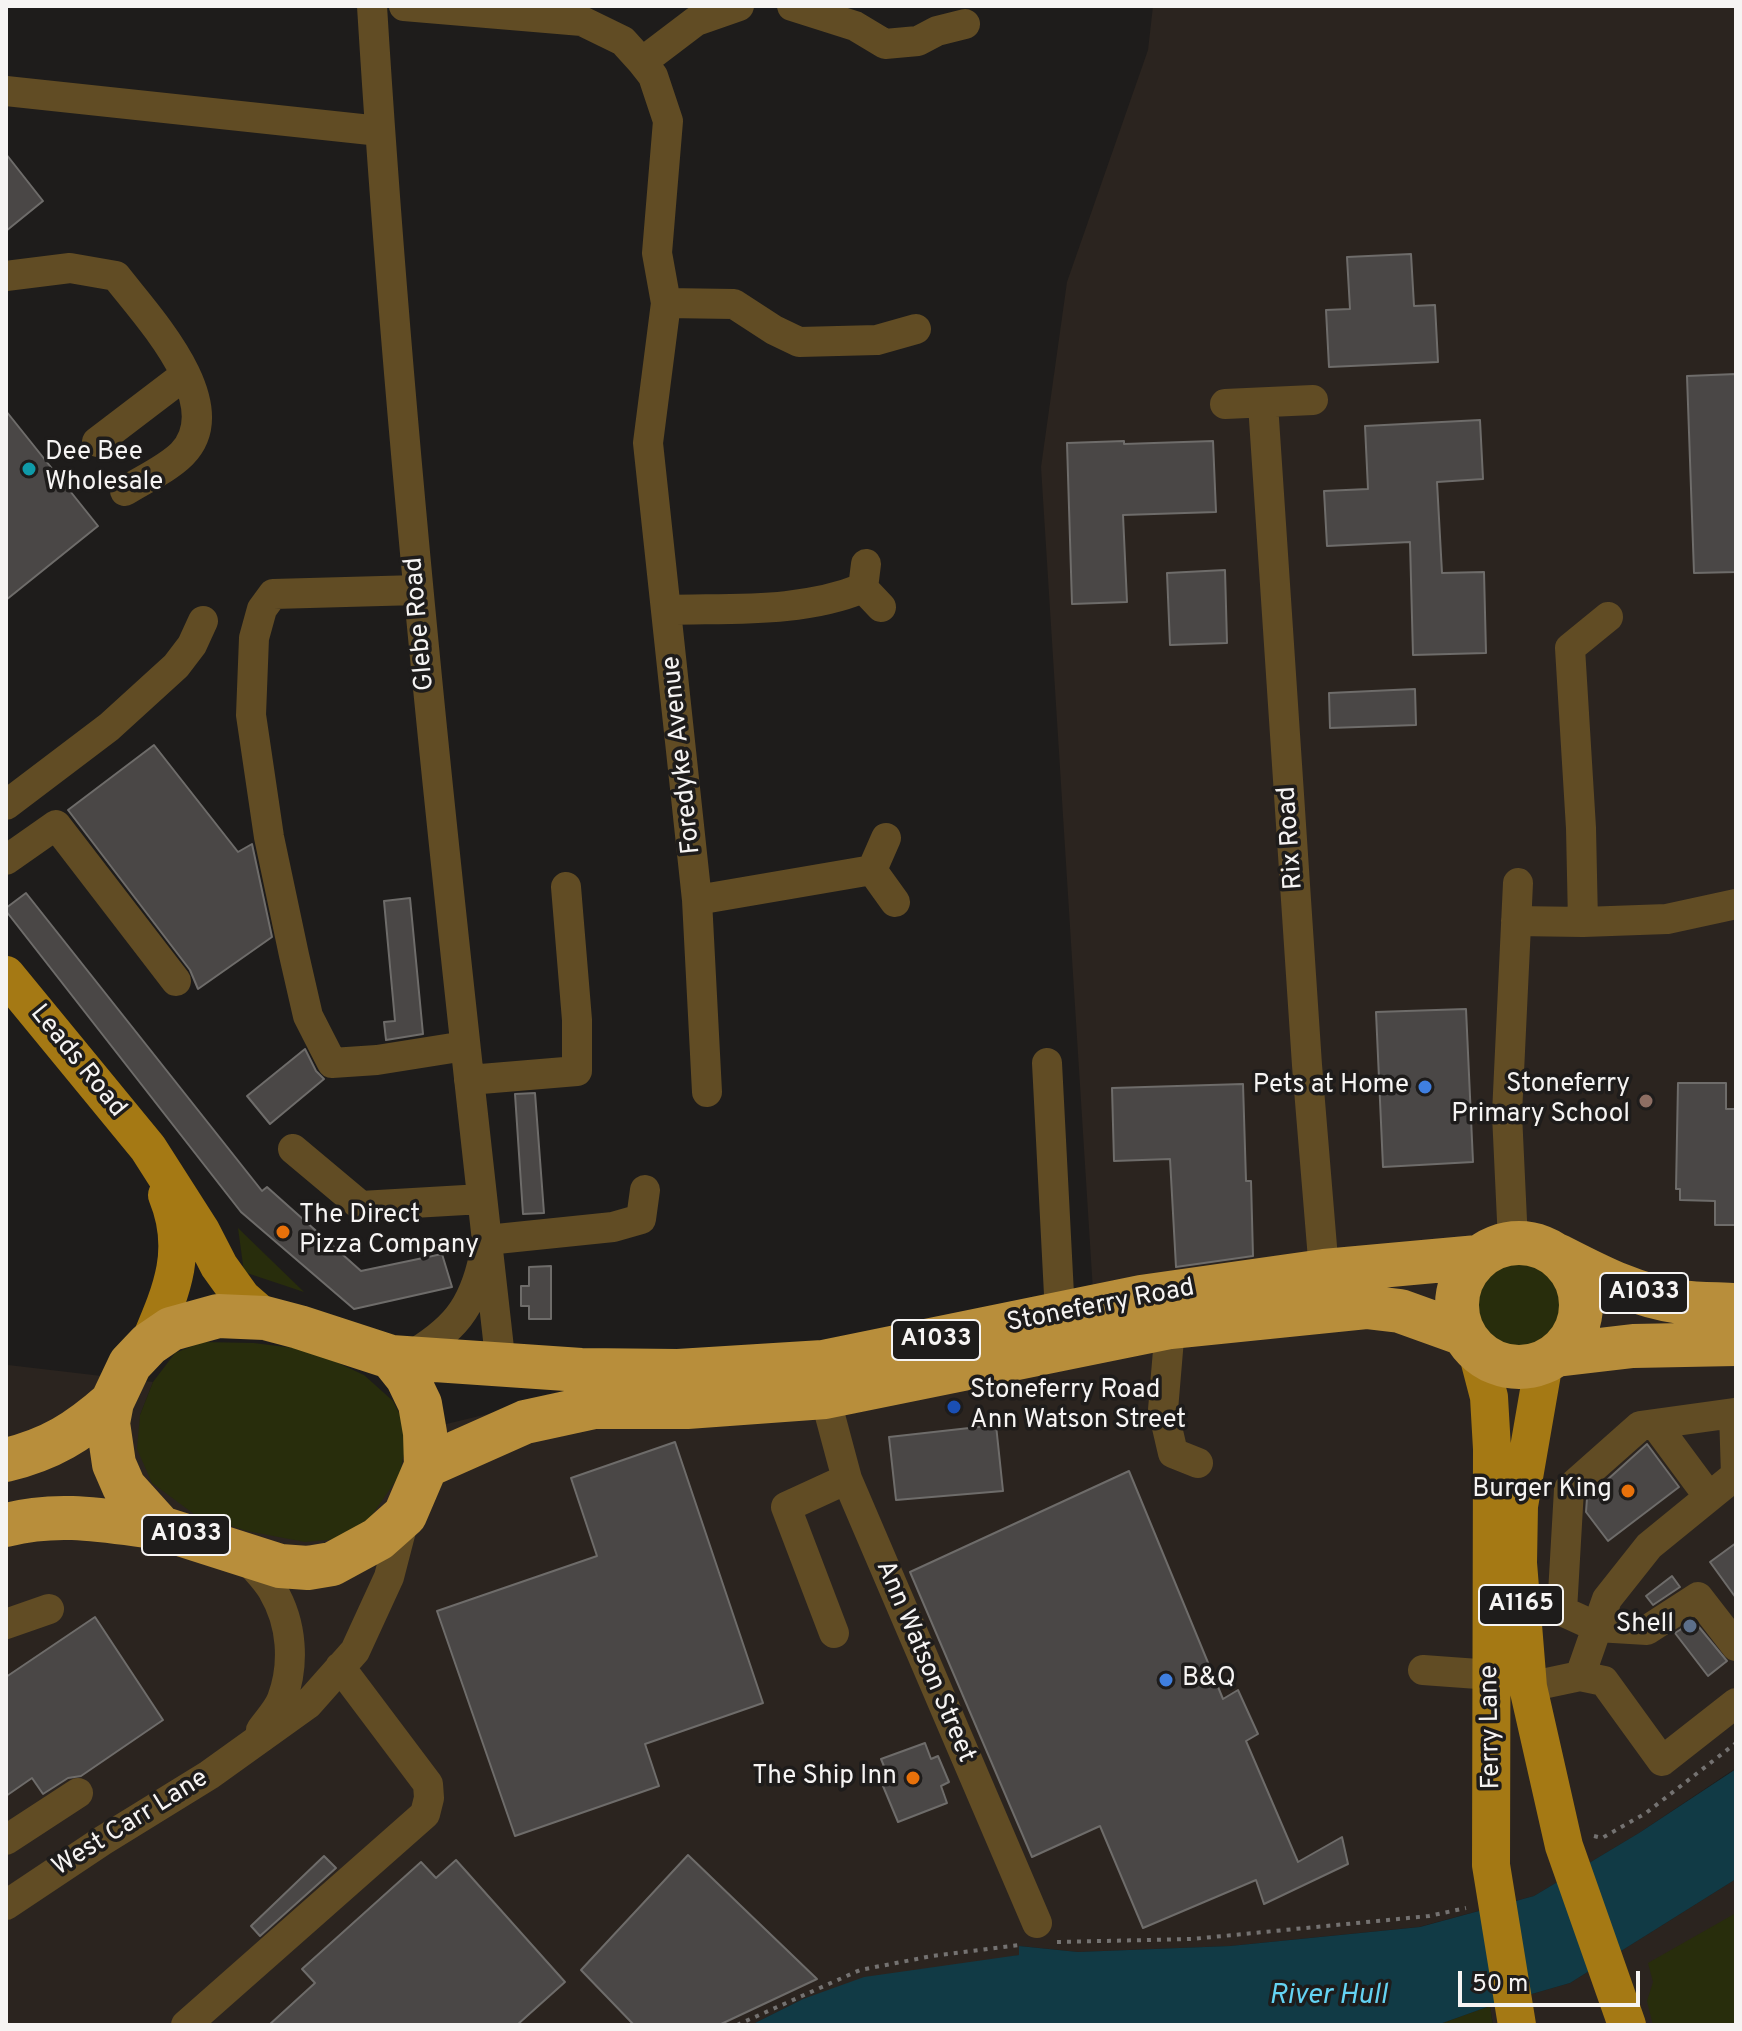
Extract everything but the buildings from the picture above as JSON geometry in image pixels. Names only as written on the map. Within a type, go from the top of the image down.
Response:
[{"type":"highway","points":[[1529,1243],[1545,1248],[1559,1256],[1572,1270],[1579,1288],[1581,1306],[1574,1333],[1550,1358],[1527,1367],[1492,1361],[1470,1342],[1457,1314],[1458,1293],[1465,1273],[1496,1250],[1529,1243]]},
{"type":"highway","name":"Stoneferry Road","points":[[399,1357],[501,1366],[678,1371],[823,1362],[1141,1297],[1496,1250]]},
{"type":"highway","name":"A1033","points":[[1559,1256],[1605,1280],[1635,1291],[1680,1302],[1736,1305]]},
{"type":"highway","name":"Stoneferry Road","points":[[426,1466],[525,1422],[594,1407],[687,1407],[825,1397],[1170,1327],[1366,1307],[1400,1311],[1470,1342]]},
{"type":"highway","name":"A1033","points":[[6,1525],[34,1518],[72,1516],[161,1528],[280,1566],[308,1568],[332,1564],[378,1539],[405,1515],[426,1466],[420,1404],[399,1357],[265,1318],[218,1316],[193,1321],[171,1329],[149,1344],[130,1364],[112,1402],[108,1423],[114,1464],[124,1487],[161,1528]]},
{"type":"highway","name":"A1033","points":[[1550,1358],[1646,1345],[1736,1344]]},
{"type":"highway","name":"A1033","points":[[6,1460],[60,1442],[85,1426],[112,1402]]},
{"type":"main road","name":"Leads Road","points":[[6,975],[148,1148],[201,1231],[219,1266],[242,1298],[265,1318]]},
{"type":"main road","name":"Leads Road","points":[[148,1148],[175,1216],[178,1260],[171,1292],[149,1344]]},
{"type":"main road","name":"Ferry Lane","points":[[1470,1342],[1489,1397],[1492,1449],[1491,1865],[1517,2025]]},
{"type":"main road","name":"Ferry Lane","points":[[1550,1358],[1519,1506],[1518,1563],[1528,1687],[1576,1840]]},
{"type":"main road","name":"A1165","points":[[1576,1840],[1625,2016]]},
{"type":"street","name":"Glebe Road","points":[[372,6],[418,590],[501,1366]]},
{"type":"street","name":"Foredyke Avenue","points":[[404,6],[582,21],[623,41],[642,62],[653,76],[668,121],[657,253],[666,303],[648,443],[697,900],[707,1092]]},
{"type":"street","points":[[642,62],[696,21],[739,6]]},
{"type":"street","points":[[792,6],[855,26],[885,44],[918,41],[937,31],[965,24]]},
{"type":"street","points":[[6,91],[380,131]]},
{"type":"street","points":[[6,276],[70,268],[116,276],[177,357],[198,404],[193,436],[182,454],[125,491]]},
{"type":"street","points":[[666,303],[734,304],[799,342],[877,340],[916,329]]},
{"type":"street","points":[[97,442],[185,375]]},
{"type":"street","points":[[1225,404],[1313,400]]},
{"type":"street","name":"Rix Road","points":[[1263,404],[1307,1065],[1324,1271]]},
{"type":"street","points":[[668,610],[789,606],[837,599],[870,586]]},
{"type":"street","points":[[418,590],[273,594],[262,609],[254,638],[251,715],[267,821],[308,1016],[332,1063],[377,1060],[465,1046]]},
{"type":"street","points":[[1583,922],[1581,828],[1570,648],[1608,617]]},
{"type":"street","points":[[6,805],[109,727],[176,666],[192,645],[203,621]]},
{"type":"street","points":[[6,860],[56,825],[176,981]]},
{"type":"street","points":[[872,870],[886,838]]},
{"type":"street","points":[[697,900],[872,870]]},
{"type":"street","points":[[872,870],[895,902]]},
{"type":"street","points":[[1496,1250],[1507,1114],[1518,883]]},
{"type":"street","points":[[469,1080],[577,1071],[577,1020],[566,887]]},
{"type":"street","points":[[1516,921],[1667,919],[1736,904]]},
{"type":"street","points":[[1047,1063],[1060,1314]]},
{"type":"street","points":[[293,1149],[361,1206],[482,1199]]},
{"type":"street","points":[[487,1240],[582,1232],[641,1219],[645,1190]]},
{"type":"street","name":"Glebe Road","points":[[399,1357],[431,1343],[464,1312],[478,1285],[487,1240]]},
{"type":"street","points":[[1170,1327],[1163,1410],[1173,1453],[1198,1463]]},
{"type":"street","name":"Ann Watson Street","points":[[825,1397],[847,1479],[1040,1936]]},
{"type":"street","points":[[1580,1676],[1597,1627],[1607,1599],[1649,1546],[1736,1475],[1734,1413],[1648,1425],[1569,1489],[1562,1611],[1597,1627],[1647,1630],[1698,1597],[1736,1646]]},
{"type":"street","points":[[1648,1425],[1709,1497]]},
{"type":"street","points":[[834,1633],[786,1507],[847,1479]]},
{"type":"street","name":"West Carr Lane","points":[[11,1890],[209,1775],[308,1704],[355,1651],[389,1577],[405,1515]]},
{"type":"street","name":"West Carr Lane","points":[[246,1557],[273,1590],[291,1644],[281,1702],[253,1741]]},
{"type":"street","points":[[6,1624],[49,1609]]},
{"type":"street","points":[[186,2025],[425,1814],[428,1784],[340,1667]]},
{"type":"street","points":[[1423,1670],[1492,1675]]},
{"type":"street","points":[[1528,1687],[1580,1676],[1604,1681],[1662,1761],[1736,1703]]},
{"type":"street","points":[[6,1840],[78,1793]]},
{"type":"path","points":[[1576,1840],[1602,1838],[1646,1813],[1736,1743]]},
{"type":"path","points":[[737,2025],[860,1970],[1040,1936],[1192,1939],[1429,1916],[1468,1908]]},
{"type":"shaded area","points":[[1153,6],[1736,6],[1736,1768],[1639,1833],[1534,1896],[1419,1927],[1230,1946],[1078,1952],[1020,1946],[1019,1955],[803,1999],[751,2025],[6,2025],[6,1362],[8,1365],[153,1382],[140,1415],[399,1476],[409,1433],[583,1391],[1095,1323],[1041,467],[1067,282],[1148,50]],"holes":[[[1481,1276],[1563,1284],[1567,1312],[1555,1337],[1471,1302]]]},
{"type":"shaded area","points":[[1736,1879],[1736,2025],[1493,2025],[1490,2006],[1570,1983]]},
{"type":"green space","points":[[238,1228],[304,1292],[244,1272]]},
{"type":"green space","points":[[1519,1256],[1537,1260],[1553,1270],[1563,1286],[1567,1304],[1563,1322],[1553,1338],[1537,1348],[1519,1352],[1501,1348],[1485,1338],[1475,1322],[1471,1304],[1475,1286],[1485,1270],[1501,1260]]},
{"type":"green space","points":[[203,1342],[254,1343],[310,1350],[364,1375],[393,1401],[409,1433],[399,1476],[370,1518],[338,1539],[305,1542],[247,1531],[194,1514],[152,1483],[137,1449],[140,1415],[153,1382],[175,1353]]},
{"type":"green space","points":[[1736,1913],[1736,2025],[1653,2025],[1647,2001],[1653,1982],[1648,1963]]},
{"type":"green space","points":[[1490,2006],[1493,2025],[1437,2025]]},
{"type":"water","name":"River Hull","points":[[1736,1769],[1736,1879],[1570,1983],[1437,2025],[751,2025],[803,1999],[864,1977],[1019,1955],[1019,1946],[1078,1952],[1230,1946],[1420,1927],[1534,1896],[1639,1833]]},
{"type":"place","name":"Dee Bee Wholesale","points":[[29,469]]},
{"type":"place","name":"Pets at Home","points":[[1425,1087]]},
{"type":"place","name":"Stoneferry Primary School","points":[[1646,1101]]},
{"type":"place","name":"The Direct Pizza Company","points":[[283,1232]]},
{"type":"place","name":"Stoneferry Road Ann Watson Street","points":[[954,1407]]},
{"type":"place","name":"Burger King","points":[[1628,1491]]},
{"type":"place","name":"Shell","points":[[1690,1626]]},
{"type":"place","name":"B&Q","points":[[1166,1680]]},
{"type":"place","name":"The Ship Inn","points":[[913,1778]]}]
